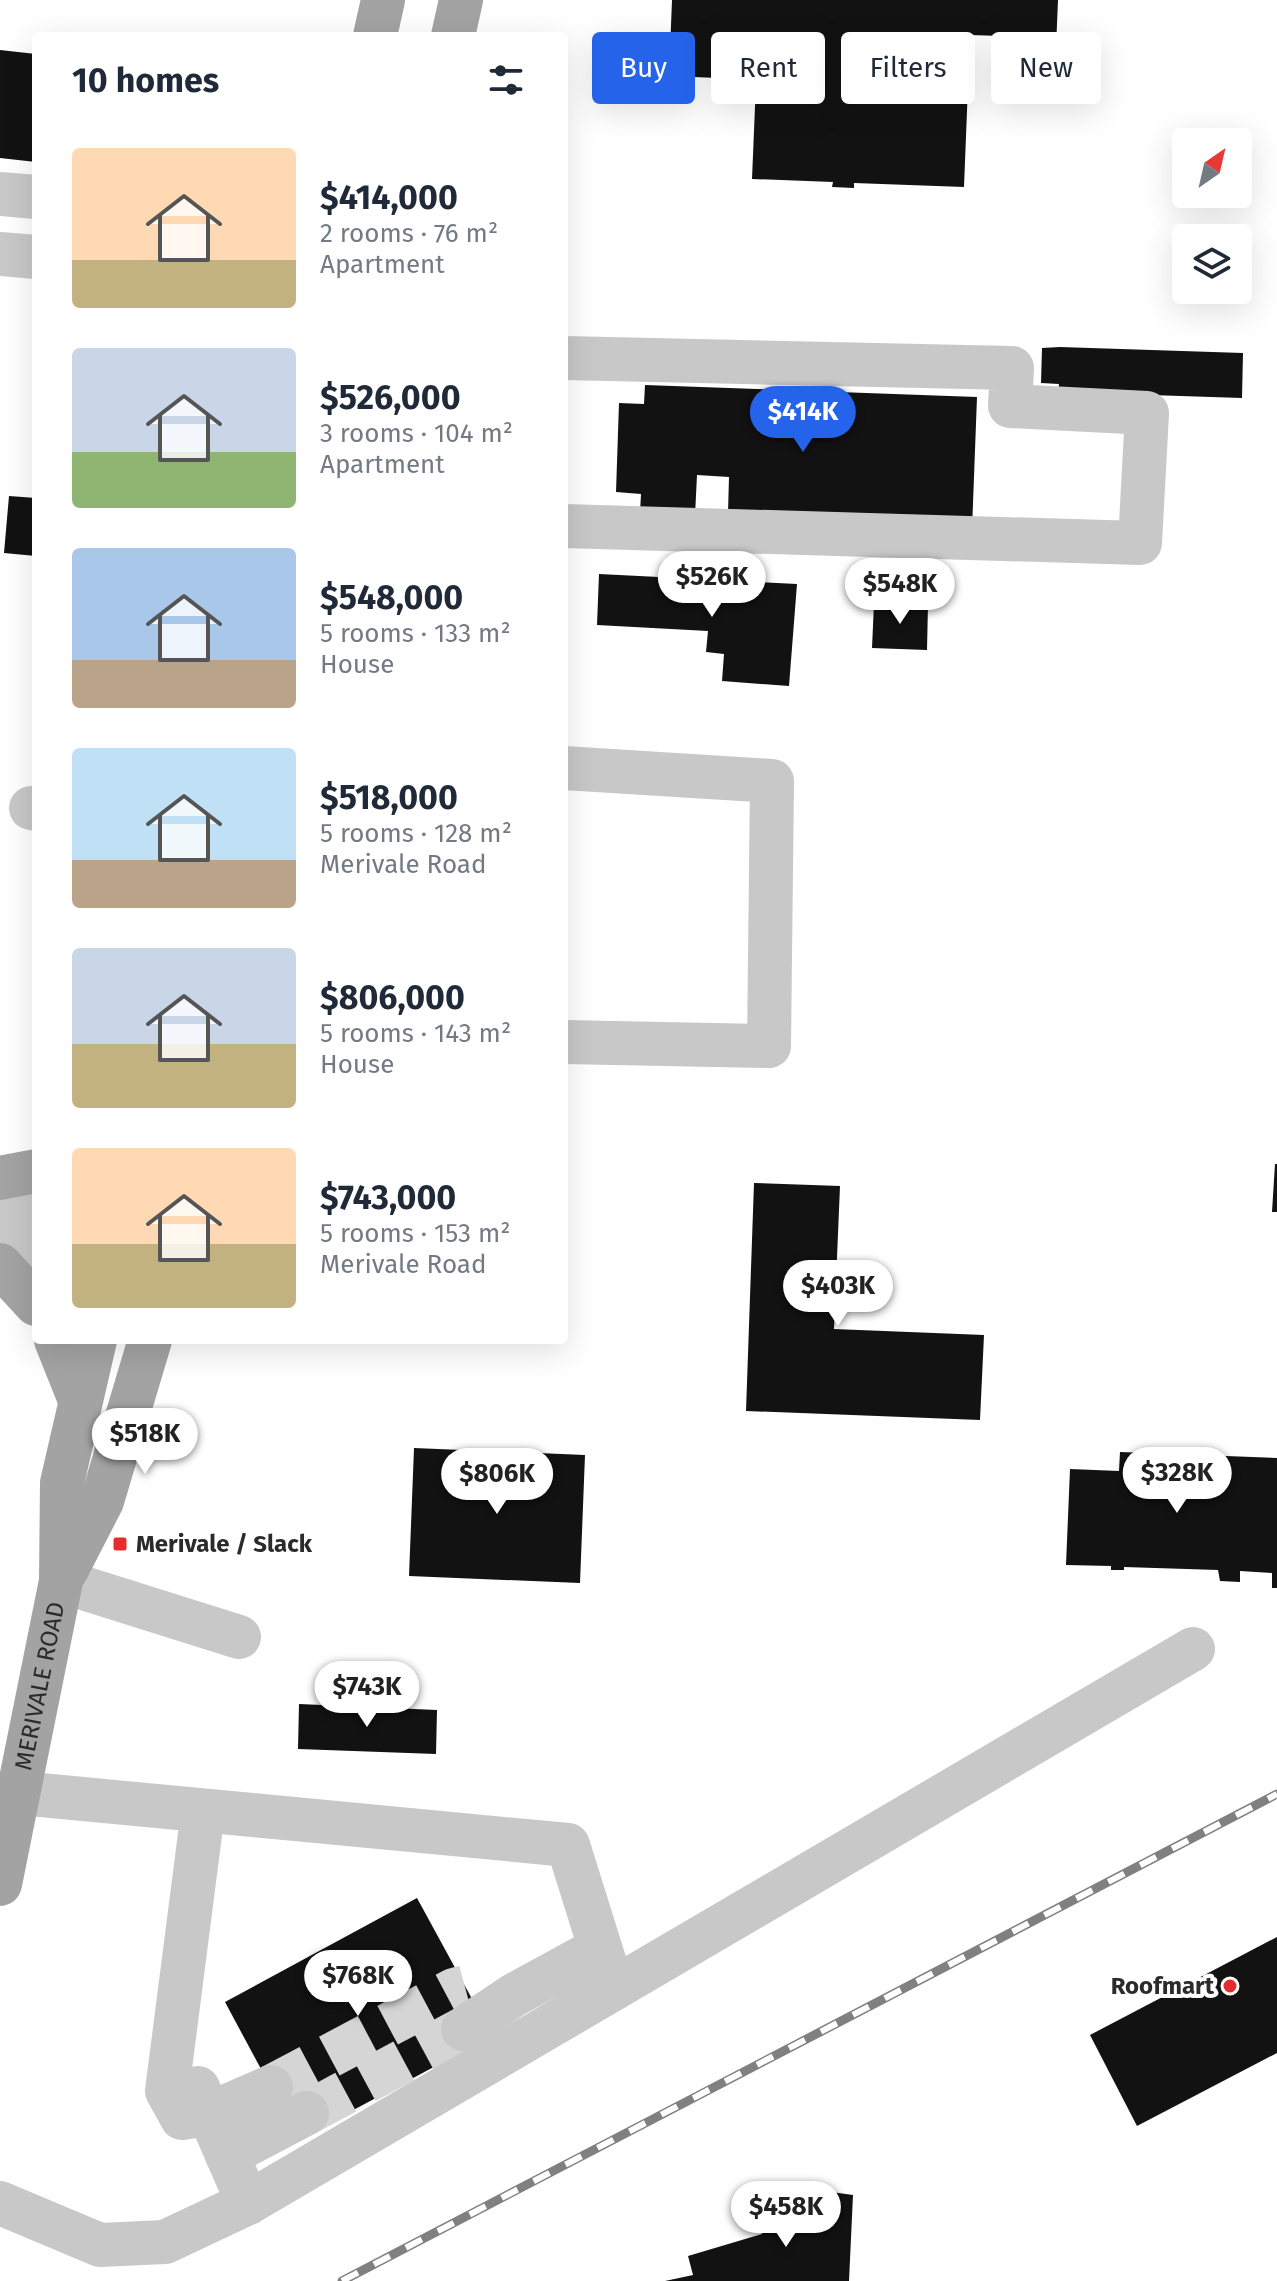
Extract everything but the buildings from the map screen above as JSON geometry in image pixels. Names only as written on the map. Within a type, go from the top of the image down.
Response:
[{"type":"main road","points":[[376,32],[383,0]]},
{"type":"main road","points":[[454,32],[461,0]]},
{"type":"main road","points":[[0,1178],[32,1172]]},
{"type":"main road","points":[[0,1265],[32,1300]]},
{"type":"main road","points":[[58,1344],[80,1400]]},
{"type":"main road","name":"MERIVALE ROAD","points":[[0,1884],[61,1581],[62,1483],[94,1344]]},
{"type":"main road","name":"MERIVALE ROAD","points":[[61,1581],[102,1501],[149,1344]]},
{"type":"street","points":[[0,194],[32,197]]},
{"type":"street","points":[[0,254],[32,257]]},
{"type":"street","points":[[568,358],[1012,368],[1010,406],[1147,413],[1140,543],[568,526]]},
{"type":"street","points":[[568,768],[772,781],[769,1046],[568,1042]]},
{"type":"street","points":[[0,1205],[32,1212]]},
{"type":"street","points":[[0,1242],[32,1248]]},
{"type":"street","points":[[61,1581],[239,1637]]},
{"type":"street","points":[[0,2203],[100,2245],[165,2242],[248,2203],[1193,1649]]},
{"type":"street","points":[[20,1793],[568,1845],[613,1989]]},
{"type":"street","points":[[203,1811],[167,2091],[195,2116],[227,2155],[248,2203]]},
{"type":"street","points":[[464,2008],[514,1995],[600,1948]]},
{"type":"street","points":[[195,2116],[271,2087]]},
{"type":"street","points":[[227,2155],[307,2113]]},
{"type":"tunnel","points":[[271,2087],[465,1987]]},
{"type":"tunnel","points":[[307,2113],[463,2029]]},
{"type":"railway","points":[[342,2281],[1277,1794]]},
{"type":"place","name":"Merivale / Slack","points":[[120,1544]]},
{"type":"place","name":"Roofmart","points":[[1230,1986]]}]
